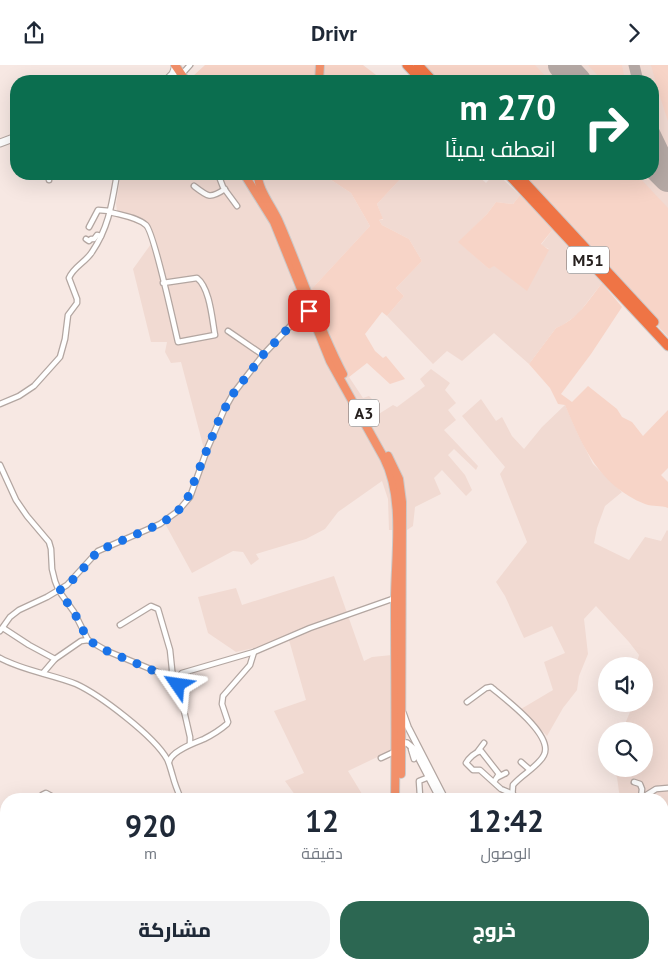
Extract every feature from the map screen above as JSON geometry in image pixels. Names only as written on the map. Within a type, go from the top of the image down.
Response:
[{"type":"highway","points":[[407,65],[416,75]]},
{"type":"highway","points":[[418,65],[427,75]]},
{"type":"highway","name":"A3","points":[[248,180],[274,222],[330,361],[390,471],[396,505],[396,793]]},
{"type":"highway","name":"A3","points":[[259,180],[278,220],[336,361],[393,464],[399,479],[402,507],[401,628],[404,743],[400,793]]},
{"type":"highway","name":"M51","points":[[514,180],[668,345]]},
{"type":"highway","name":"M51","points":[[523,180],[668,337]]},
{"type":"street","points":[[0,404],[19,397],[34,386],[60,357],[65,339],[68,315],[78,299],[69,281],[70,275],[88,258],[107,226],[116,180]]},
{"type":"street","points":[[221,180],[237,206]]},
{"type":"street","points":[[194,186],[210,196],[214,196],[225,189]]},
{"type":"street","points":[[89,227],[98,210],[110,211],[144,223],[150,229],[163,283],[178,343],[215,335],[208,299],[200,280],[197,278],[163,283]]},
{"type":"street","points":[[86,239],[89,241],[97,235],[101,236]]},
{"type":"street","points":[[55,659],[2,629],[10,617],[18,610],[59,591],[76,577],[98,551],[160,524],[174,515],[186,502],[224,410],[238,386],[263,355],[294,322],[309,311]]},
{"type":"street","points":[[228,331],[263,355]]},
{"type":"street","points":[[0,465],[16,500],[49,542],[52,549],[52,569],[59,591],[74,612],[88,640],[107,651],[175,680]]},
{"type":"street","points":[[175,680],[182,673],[254,652],[310,628],[395,598]]},
{"type":"street","points":[[120,625],[151,606],[158,609],[170,650],[190,744]]},
{"type":"street","points":[[43,673],[55,659],[81,641],[88,640]]},
{"type":"street","points":[[169,762],[170,757],[190,744],[204,739],[228,724],[222,704],[223,696],[250,665],[254,652]]},
{"type":"street","points":[[0,658],[76,685],[102,699],[148,737],[165,755],[179,793]]},
{"type":"street","points":[[467,701],[486,688],[491,687],[528,720],[543,737],[546,745],[543,757],[513,785],[513,793]]},
{"type":"street","points":[[402,709],[408,727],[442,793]]},
{"type":"street","points":[[404,743],[413,752],[414,759]]},
{"type":"street","points":[[404,743],[414,749],[437,793]]},
{"type":"street","points":[[484,743],[466,763],[473,770],[480,770],[508,793]]},
{"type":"street","points":[[381,758],[396,751]]},
{"type":"street","points":[[478,751],[481,751],[498,772],[498,777]]},
{"type":"street","points":[[165,755],[173,755]]},
{"type":"street","points":[[521,761],[529,769]]},
{"type":"street","points":[[494,782],[498,777],[506,773]]},
{"type":"street","points":[[420,793],[419,781],[429,777]]},
{"type":"street","points":[[634,782],[640,784],[641,793]]},
{"type":"street","points":[[649,793],[656,789],[668,788]]},
{"type":"shaded area","points":[[205,65],[363,65],[376,75],[194,75]]},
{"type":"shaded area","points":[[414,65],[535,65],[544,75],[423,75]]},
{"type":"shaded area","points":[[422,65],[668,65],[668,331],[528,180],[659,180],[659,75],[431,75]]},
{"type":"shaded area","points":[[588,65],[622,65],[624,75],[597,75]]},
{"type":"shaded area","points":[[651,65],[668,65],[668,121],[659,94],[659,75],[654,75]]},
{"type":"shaded area","points":[[120,180],[331,180],[351,193],[370,226],[307,294],[339,382],[349,377],[363,398],[369,396],[372,399],[366,406],[374,417],[393,405],[397,407],[425,386],[420,379],[431,369],[450,383],[445,390],[456,403],[448,410],[456,420],[444,430],[478,466],[476,470],[454,449],[448,455],[465,475],[472,490],[466,496],[442,470],[434,478],[441,494],[415,507],[413,526],[407,530],[389,530],[388,499],[382,481],[338,512],[325,529],[306,539],[256,554],[259,559],[251,565],[243,552],[233,551],[192,573],[162,518],[185,502],[204,449],[181,362],[171,363],[165,352],[167,342],[151,342],[133,269],[151,244],[147,231],[141,225],[118,217],[116,204]]},
{"type":"shaded area","points":[[331,180],[399,180],[377,204],[383,219],[379,220],[382,225],[409,239],[422,261],[396,288],[404,296],[387,316],[382,312],[365,334],[375,351],[383,358],[386,356],[405,379],[390,384],[367,363],[339,382],[307,294],[370,226],[351,193]]},
{"type":"shaded area","points":[[399,180],[483,180],[486,183],[489,180],[504,180],[520,195],[513,204],[496,202],[487,214],[459,242],[489,269],[494,265],[549,249],[541,245],[554,228],[602,283],[578,314],[556,328],[529,364],[494,333],[462,361],[447,351],[433,364],[387,316],[404,296],[396,288],[422,261],[409,239],[382,225],[379,220],[383,220],[377,204]]},
{"type":"shaded area","points":[[522,180],[642,180],[668,208],[668,337]]},
{"type":"shaded area","points":[[520,195],[554,228],[541,244],[549,250],[527,291],[494,266],[489,269],[458,242],[487,214],[496,202],[513,204]]},
{"type":"shaded area","points":[[602,283],[622,307],[591,354],[561,394],[572,402],[588,386],[617,409],[622,417],[632,422],[643,436],[668,410],[668,468],[661,475],[668,482],[668,508],[648,505],[629,496],[605,476],[586,450],[565,405],[558,404],[550,388],[529,364],[556,328],[576,315]]},
{"type":"shaded area","points":[[481,399],[496,421],[502,417],[512,436],[524,449],[542,427],[565,405],[593,464],[622,492],[605,506],[594,543],[629,560],[645,537],[661,541],[668,531],[668,793],[619,792],[617,777],[653,777],[653,722],[626,722],[630,712],[653,712],[653,657],[638,657],[639,655],[629,642],[596,606],[584,619],[588,654],[579,676],[577,690],[563,708],[547,736],[521,709],[553,690],[544,662],[565,653],[552,626],[524,638],[505,596],[496,582],[527,542],[500,474],[505,467],[462,416]]},
{"type":"shaded area","points":[[334,576],[364,661],[372,657],[392,655],[392,750],[348,771],[361,793],[294,793],[285,781],[304,773],[274,711],[306,700],[289,640],[236,652],[208,633],[198,597],[236,588],[242,605]]},
{"type":"taxiway","points":[[634,65],[636,75]]},
{"type":"taxiway","points":[[659,141],[668,160]]},
{"type":"runway","points":[[562,65],[571,75]]},
{"type":"runway","points":[[659,169],[668,178]]},
{"type":"route","points":[[178,685],[178,681],[107,651],[88,640],[74,612],[59,591],[84,569],[98,551],[133,535],[147,531],[178,511],[190,497],[220,417],[233,394],[263,355],[294,322],[309,311]]}]
